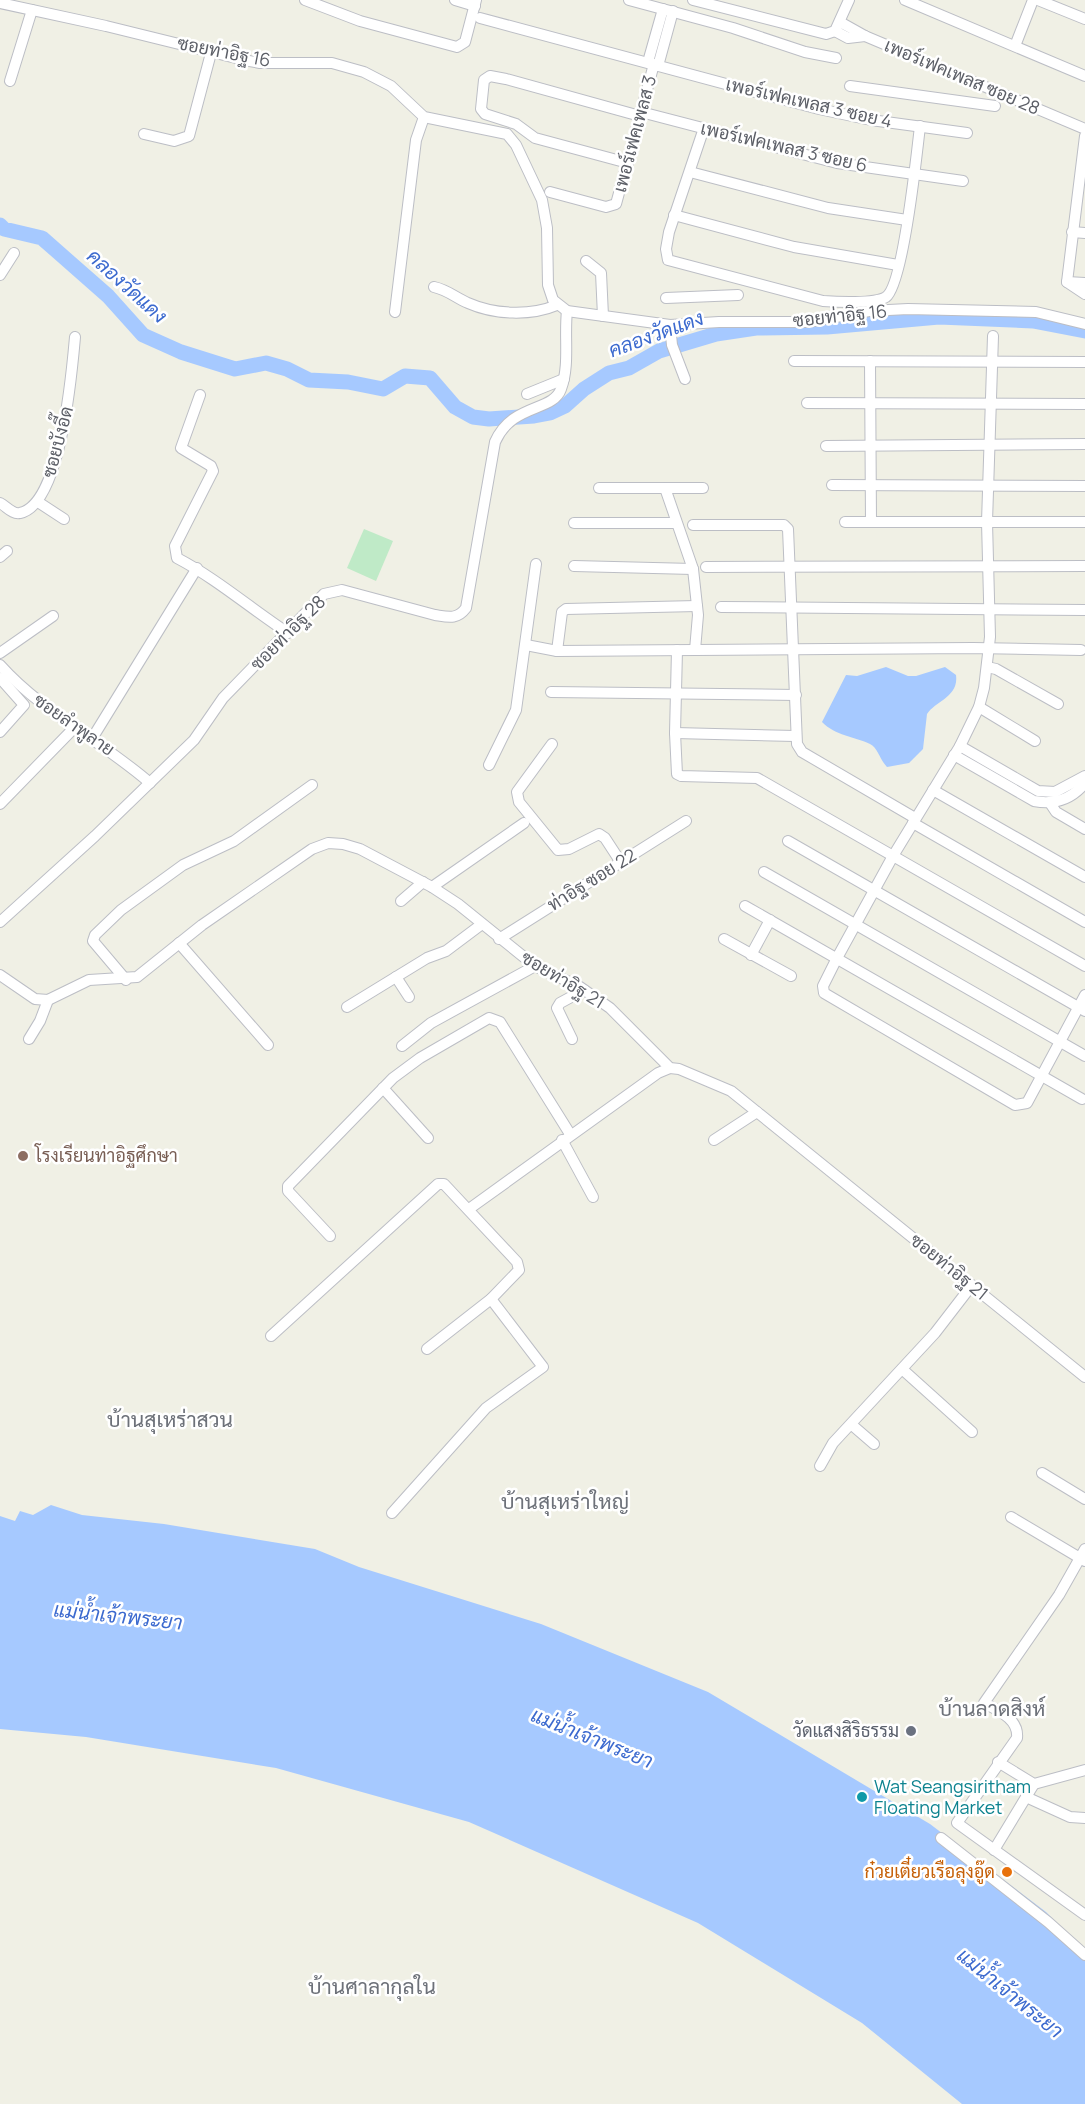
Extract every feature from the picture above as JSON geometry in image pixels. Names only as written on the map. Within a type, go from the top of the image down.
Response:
[{"type":"street","points":[[305,0],[360,21],[457,47],[465,42],[475,3],[455,0]]},
{"type":"street","points":[[629,0],[668,7],[756,34],[805,52],[837,58]]},
{"type":"street","name":"เพอร์เฟคเพลส ซอย 28","points":[[693,0],[811,32],[826,33],[837,27],[848,38],[865,36],[1085,129]]},
{"type":"street","points":[[837,27],[849,0]]},
{"type":"street","points":[[905,0],[1085,76]]},
{"type":"street","points":[[1015,46],[1034,0]]},
{"type":"street","points":[[1038,0],[1085,19]]},
{"type":"street","name":"ซอยท่าอิฐ 16","points":[[0,3],[260,63],[332,63],[364,72],[392,86],[424,117]]},
{"type":"street","name":"เพอร์เฟคเพลส 3","points":[[550,192],[606,207],[616,204],[668,7]]},
{"type":"street","points":[[10,81],[32,10]]},
{"type":"street","name":"เพอร์เฟคเพลส 3 ซอย 4","points":[[480,18],[819,109],[967,133]]},
{"type":"street","points":[[144,134],[174,141],[189,136],[211,52]]},
{"type":"street","name":"เพอร์เฟคเพลส 3 ซอย 6","points":[[627,163],[536,138],[511,121],[485,114],[481,109],[481,99],[486,78],[506,79],[837,163],[963,181]]},
{"type":"street","points":[[850,86],[995,106]]},
{"type":"street","points":[[982,104],[986,87]]},
{"type":"street","points":[[395,312],[416,140],[424,117],[501,132],[510,137],[542,200],[547,228],[548,285],[557,305],[538,312],[518,314],[469,303],[450,292],[434,287]]},
{"type":"street","points":[[704,128],[674,215],[666,249],[668,260],[823,301],[846,302],[886,297],[895,280],[907,220],[920,126]]},
{"type":"street","points":[[1067,282],[1072,232],[1082,183],[1085,136]]},
{"type":"street","points":[[690,172],[828,208],[907,220]]},
{"type":"street","points":[[674,215],[794,247],[898,265]]},
{"type":"street","points":[[1072,232],[1085,233]]},
{"type":"street","points":[[0,275],[14,253]]},
{"type":"street","points":[[586,261],[601,273],[603,316]]},
{"type":"street","points":[[723,295],[724,276]]},
{"type":"street","points":[[1067,282],[1085,283]]},
{"type":"street","points":[[1067,282],[1085,294]]},
{"type":"street","points":[[666,298],[738,295]]},
{"type":"street","name":"ซอยท่าอิฐ 16","points":[[557,305],[567,310],[670,325],[719,322],[808,322],[869,311],[908,309],[1036,312],[1085,324]]},
{"type":"street","points":[[527,394],[564,379],[567,310]]},
{"type":"street","points":[[670,325],[675,358],[685,379]]},
{"type":"street","points":[[993,336],[987,522],[988,650],[979,708],[957,751],[893,856],[823,986],[824,993],[828,997],[1015,1105],[1027,1103],[1060,1041],[1082,1009],[1085,995]]},
{"type":"street","name":"ซอยบังอี๊ด","points":[[38,502],[47,483],[70,396],[75,337]]},
{"type":"street","points":[[794,361],[1085,362]]},
{"type":"street","points":[[870,361],[871,522]]},
{"type":"street","name":"ซอยท่าอิฐ 28","points":[[0,922],[194,740],[223,698],[324,594],[335,590],[449,618],[461,614],[466,608],[491,459],[499,433],[519,413],[553,400],[561,390],[564,379]]},
{"type":"street","points":[[200,394],[181,448],[211,466],[213,471],[174,546],[174,553],[177,558],[221,582],[251,609],[288,633]]},
{"type":"street","points":[[807,403],[1085,404]]},
{"type":"street","points":[[826,446],[1085,444]]},
{"type":"street","points":[[832,485],[1085,486]]},
{"type":"street","points":[[599,488],[704,488]]},
{"type":"street","points":[[666,488],[693,568],[697,606],[695,650]]},
{"type":"street","points":[[0,503],[21,514],[38,502],[64,519]]},
{"type":"street","points":[[574,523],[676,522]]},
{"type":"street","points":[[845,522],[1085,522]]},
{"type":"street","points":[[693,525],[784,525],[790,534],[796,695],[795,736],[802,752],[1085,922]]},
{"type":"street","points":[[489,765],[514,718],[536,564]]},
{"type":"street","points":[[574,566],[693,568]]},
{"type":"street","points":[[706,567],[1085,566]]},
{"type":"street","points":[[93,737],[197,568]]},
{"type":"street","points":[[557,651],[562,612],[566,609],[697,606]]},
{"type":"street","points":[[721,607],[1085,610]]},
{"type":"street","points":[[0,653],[53,616]]},
{"type":"street","points":[[526,645],[557,651],[973,648],[1080,651]]},
{"type":"street","points":[[677,650],[675,733],[677,774],[757,778],[1085,966]]},
{"type":"street","name":"ซอยลำพูลาย","points":[[0,664],[19,686],[93,737],[150,783]]},
{"type":"street","points":[[987,667],[996,669],[1058,704]]},
{"type":"street","points":[[0,678],[24,705],[0,732]]},
{"type":"street","points":[[551,692],[676,696],[796,695]]},
{"type":"street","points":[[979,708],[1035,741]]},
{"type":"street","points":[[0,804],[76,726]]},
{"type":"street","points":[[675,733],[795,736]]},
{"type":"street","points":[[552,744],[517,792],[519,802],[558,850],[569,849],[599,834],[605,838],[620,861]]},
{"type":"street","points":[[957,751],[1038,791],[1055,792],[1084,781]]},
{"type":"street","points":[[957,751],[1024,797],[1050,803],[1068,799],[1084,781]]},
{"type":"street","points":[[126,980],[97,948],[93,941],[98,931],[121,910],[183,865],[234,841],[312,785]]},
{"type":"street","points":[[933,790],[1085,876]]},
{"type":"street","points":[[1050,803],[1056,813],[1085,829]]},
{"type":"street","name":"ท่าอิฐ ซอย 22","points":[[499,939],[686,821]]},
{"type":"street","points":[[401,901],[524,822]]},
{"type":"street","points":[[788,841],[1082,1009]]},
{"type":"street","name":"ซอยท่าอิฐ 21","points":[[126,980],[137,978],[179,943],[312,849],[328,843],[360,849],[428,885],[458,904],[535,966],[584,990],[610,1008],[670,1068],[679,1069],[731,1091],[1085,1377]]},
{"type":"street","points":[[764,872],[1085,1056]]},
{"type":"street","points":[[745,906],[1082,1099]]},
{"type":"street","points":[[751,955],[770,920]]},
{"type":"street","points":[[347,1007],[427,958],[446,951],[482,924]]},
{"type":"street","points":[[724,939],[790,976]]},
{"type":"street","points":[[179,943],[268,1046]]},
{"type":"street","points":[[402,1046],[431,1023],[535,966]]},
{"type":"street","points":[[0,975],[35,999],[48,1000],[89,980],[105,978],[126,980]]},
{"type":"street","points":[[396,977],[409,997]]},
{"type":"street","points":[[572,1039],[557,1008],[560,1003],[584,990]]},
{"type":"street","points":[[29,1039],[40,1021],[48,1000]]},
{"type":"street","points":[[330,1236],[288,1191],[288,1186],[383,1088],[420,1058],[489,1018],[497,1018],[566,1137],[593,1197]]},
{"type":"street","points":[[469,1209],[566,1137],[658,1073],[670,1068]]},
{"type":"street","points":[[383,1088],[428,1138]]},
{"type":"street","points":[[714,1140],[757,1112]]},
{"type":"street","points":[[271,1336],[438,1184],[444,1184],[517,1262],[519,1270],[491,1299],[427,1349]]},
{"type":"street","points":[[820,1466],[830,1448],[935,1333],[972,1285]]},
{"type":"street","points":[[392,1513],[486,1408],[543,1367],[491,1299]]},
{"type":"street","points":[[902,1370],[972,1432]]},
{"type":"street","points":[[852,1425],[874,1444]]},
{"type":"street","points":[[1042,1473],[1085,1499]]},
{"type":"street","points":[[1011,1517],[1083,1556],[1059,1595],[984,1703],[1014,1722],[1018,1730],[1017,1738],[957,1823],[1085,1915]]},
{"type":"street","points":[[998,1762],[1034,1784]]},
{"type":"street","points":[[994,1850],[1034,1784],[1085,1770]]},
{"type":"street","points":[[1026,1797],[1070,1817],[1085,1818]]},
{"type":"street","points":[[941,1838],[1048,1922],[1085,1955]]},
{"type":"green space","points":[[364,529],[393,541],[376,581],[347,568]]},
{"type":"water","points":[[886,667],[908,676],[916,676],[945,667],[956,675],[954,689],[927,714],[923,749],[909,763],[887,767],[873,746],[839,733],[822,722],[846,675],[857,676]]},
{"type":"water","name":"แม่น้ำเจ้าพระยา","points":[[51,1505],[82,1515],[164,1524],[315,1549],[359,1567],[541,1624],[708,1692],[930,1824],[1046,1912],[1085,1951],[1085,2104],[962,2104],[862,2023],[698,1923],[469,1822],[276,1768],[86,1737],[0,1729],[0,1516],[15,1521],[20,1511],[33,1515]]},
{"type":"waterway","name":"คลองวัดแดง","points":[[0,225],[4,229],[42,238],[108,296],[143,335],[181,352],[235,369],[266,363],[287,369],[309,380],[348,382],[383,389],[405,376],[430,378],[455,407],[473,417],[489,419],[550,413],[565,406],[584,389],[609,373],[629,368],[659,351],[716,334],[756,328],[827,327],[939,317],[1033,321],[1085,331]]},
{"type":"place","name":"โรงเรียนท่าอิฐศึกษา","points":[[23,1156]]},
{"type":"place","name":"วัดแสงสิริธรรม","points":[[911,1731]]},
{"type":"place","name":"Wat Seangsiritham Floating Market","points":[[862,1797]]},
{"type":"place","name":"ก๋วยเตี๋ยวเรือลุงอู๊ด","points":[[1007,1872]]},
{"type":"district","name":"บ้านสุเหร่าสวน","points":[[170,1420]]},
{"type":"district","name":"บ้านสุเหร่าใหญ่","points":[[565,1502]]},
{"type":"district","name":"บ้านลาดสิงห์","points":[[992,1709]]},
{"type":"district","name":"บ้านศาลากุลใน","points":[[372,1987]]}]
